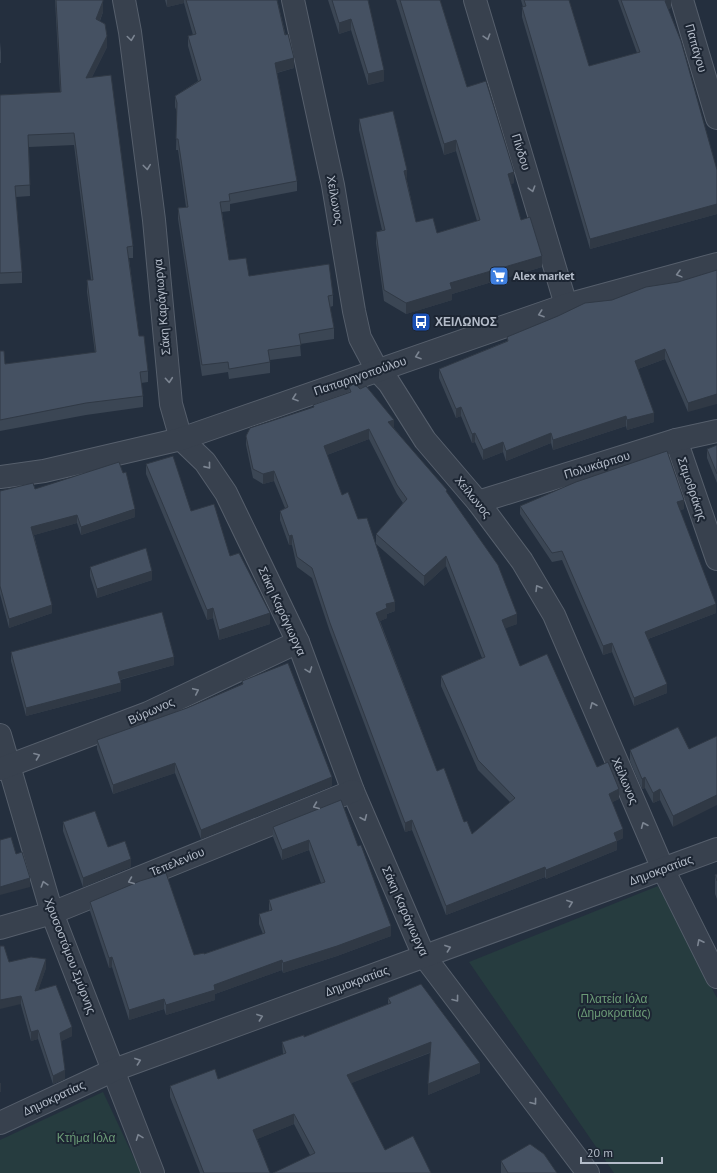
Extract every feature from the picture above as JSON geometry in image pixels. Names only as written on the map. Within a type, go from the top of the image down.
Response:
[{"type":"street","name":"Σάκη Καράγιωργα","points":[[124,0],[130,32],[154,220],[171,404],[181,439],[205,462],[226,492],[298,642],[352,791],[424,956],[588,1173]]},
{"type":"street","name":"Χείλωνος","points":[[293,0],[333,184],[354,311],[360,338],[377,370],[389,383],[425,440],[478,502],[522,561],[554,615],[663,869],[717,977]]},
{"type":"street","name":"Πίνδου","points":[[475,0],[566,305]]},
{"type":"street","name":"Παπάγου","points":[[682,0],[717,118]]},
{"type":"street","name":"Παπαρηγοπούλου","points":[[0,477],[44,471],[181,439],[566,305],[717,264]]},
{"type":"street","name":"Πολυκάρπου","points":[[478,502],[676,440],[717,431]]},
{"type":"street","name":"Σαμοθράκης","points":[[676,440],[717,559]]},
{"type":"street","name":"Βύρωνος","points":[[4,768],[148,713],[298,642]]},
{"type":"street","name":"Χρυσοστόμου Σμύρνης","points":[[0,735],[4,768],[52,913],[153,1173]]},
{"type":"street","name":"Τεπελενίου","points":[[0,928],[52,913],[352,791]]},
{"type":"street","name":"Δημοκρατίας","points":[[0,1123],[114,1070],[717,849]]},
{"type":"green space","name":"Πλατεία Ιόλα (Δημοκρατίας)","points":[[658,886],[717,998],[717,1173],[614,1173],[469,962]]},
{"type":"green space","name":"Κτήμα Ιόλα","points":[[103,1092],[141,1173],[0,1173],[0,1140]]},
{"type":"building","points":[[56,0],[103,0],[96,19],[105,24],[107,36],[86,78],[111,75],[133,246],[127,247],[139,336],[144,336],[148,371],[140,372],[143,396],[86,403],[0,420],[0,351],[4,351],[5,364],[96,352],[87,280],[93,280],[74,133],[28,135],[30,185],[15,186],[22,272],[0,273],[0,95],[61,92]]},
{"type":"building","points":[[186,0],[277,0],[285,35],[288,34],[294,58],[275,63],[297,181],[229,194],[230,201],[220,202],[229,260],[246,258],[249,276],[329,264],[333,295],[328,296],[334,328],[299,334],[301,345],[268,350],[270,362],[229,369],[228,362],[202,365],[178,208],[188,207],[178,139],[176,139],[177,103],[175,96],[201,80],[188,36],[196,34]]},
{"type":"building","points":[[332,0],[368,0],[384,70],[368,74],[351,19],[339,23]]},
{"type":"building","points":[[400,0],[440,0],[467,87],[486,81],[514,172],[508,174],[521,220],[530,217],[542,256],[450,283],[452,289],[406,303],[384,290],[376,232],[385,230],[359,119],[393,111],[407,170],[404,171],[416,222],[433,218],[437,233],[480,220],[456,140],[444,144]]},
{"type":"building","points":[[524,0],[569,0],[589,66],[640,52],[621,0],[667,0],[665,1],[681,41],[717,170],[717,204],[590,239],[522,7],[526,6]]},
{"type":"building","points":[[717,270],[717,394],[688,403],[665,349],[635,361],[654,413],[627,420],[626,416],[553,440],[551,433],[506,451],[503,442],[483,450],[475,433],[472,434],[461,407],[456,409],[439,369],[508,341],[507,337],[585,303],[612,300],[646,287],[678,282]]},
{"type":"building","points":[[355,383],[360,389],[366,386],[394,420],[388,422],[447,490],[446,491],[498,565],[517,614],[502,620],[520,666],[547,654],[597,767],[608,762],[619,789],[609,794],[623,829],[614,833],[617,841],[546,870],[545,867],[446,906],[412,820],[405,823],[330,623],[312,568],[297,557],[292,535],[289,536],[280,511],[288,507],[274,471],[263,474],[253,469],[246,436],[250,428],[314,407],[313,405],[351,392],[349,387]],"holes":[[[369,429],[397,485],[407,499],[376,534],[424,576],[446,556],[485,657],[441,676],[478,760],[515,798],[472,834],[467,821],[464,822],[444,768],[437,771],[376,613],[387,608],[386,604],[395,602],[367,518],[358,519],[348,492],[342,495],[324,446]]]},
{"type":"building","points":[[717,445],[717,474],[707,449]]},
{"type":"building","points":[[667,451],[684,500],[677,502],[716,604],[645,632],[667,684],[634,698],[612,643],[603,646],[562,551],[552,553],[520,506],[576,482]]},
{"type":"building","points":[[173,456],[191,511],[214,504],[230,556],[239,553],[270,613],[219,630],[213,608],[207,610],[146,464]]},
{"type":"building","points":[[119,462],[123,473],[126,472],[135,509],[81,527],[77,515],[31,527],[52,605],[9,619],[0,586],[0,491],[33,483],[35,489]]},
{"type":"building","points":[[146,548],[152,571],[97,589],[90,567]]},
{"type":"building","points":[[162,612],[174,657],[118,672],[121,683],[26,708],[11,652]]},
{"type":"building","points":[[288,663],[332,777],[201,830],[175,763],[113,785],[97,740],[187,708],[243,684],[242,681]]},
{"type":"building","points":[[678,727],[689,749],[717,736],[717,795],[673,816],[660,789],[653,793],[645,777],[642,779],[630,750]]},
{"type":"building","points":[[341,800],[358,846],[361,845],[391,926],[337,946],[283,963],[282,960],[214,985],[215,990],[166,1005],[164,999],[129,1010],[112,957],[109,958],[90,902],[140,881],[166,873],[194,955],[204,954],[265,933],[259,914],[272,910],[269,900],[325,882],[309,840],[282,850],[273,827]]},
{"type":"building","points":[[95,811],[108,847],[125,841],[131,859],[83,878],[63,822]]},
{"type":"building","points":[[11,837],[16,854],[22,852],[30,878],[0,887],[0,840]]},
{"type":"building","points":[[0,946],[4,946],[9,962],[31,957],[46,959],[35,991],[56,985],[72,1027],[60,1033],[65,1070],[53,1076],[38,1030],[31,1032],[21,996],[0,1000]]},
{"type":"building","points":[[421,984],[480,1063],[428,1084],[431,1042],[347,1075],[385,1150],[413,1136],[431,1173],[273,1173],[315,1153],[294,1114],[253,1130],[270,1173],[204,1173],[170,1086],[215,1069],[218,1079],[286,1053],[282,1042],[304,1035],[304,1037],[391,1003],[388,998]]},
{"type":"building","points":[[530,1144],[544,1154],[557,1173],[508,1173],[501,1161]]},
{"type":"place","name":"Alex market","points":[[499,276]]},
{"type":"place","name":"ΧΕΙΛΩΝΟΣ","points":[[421,322]]}]
